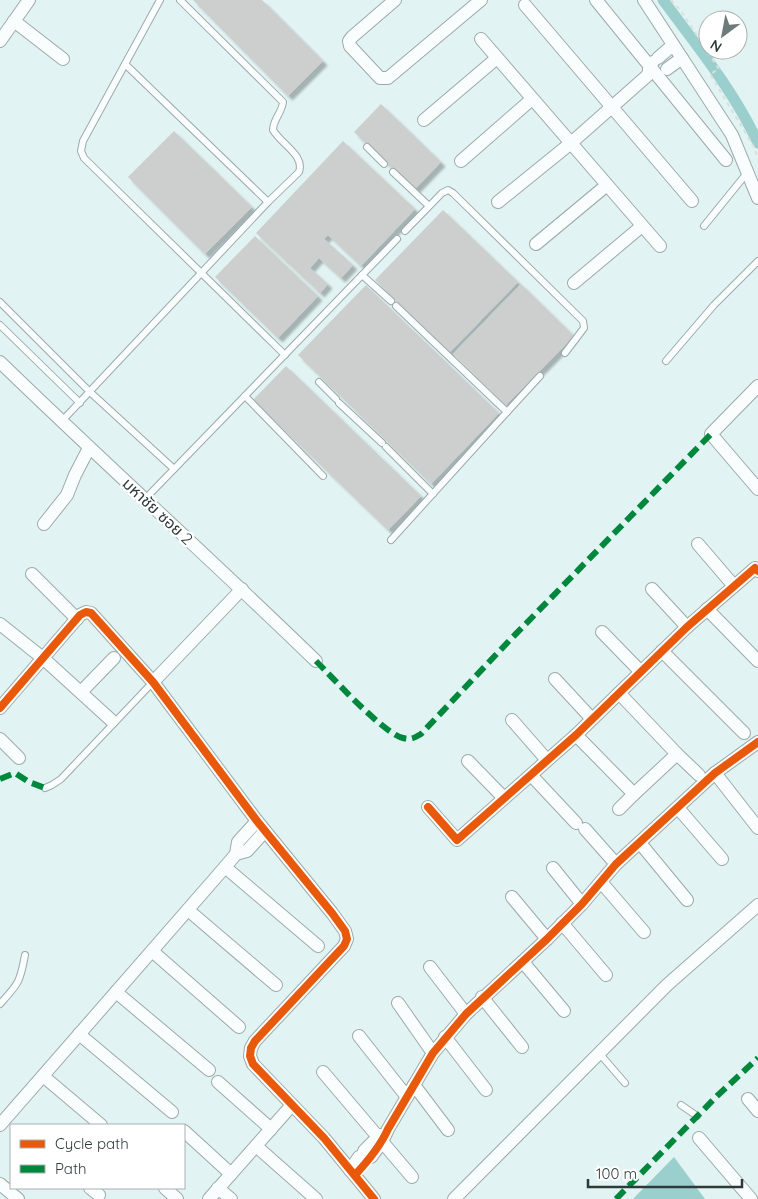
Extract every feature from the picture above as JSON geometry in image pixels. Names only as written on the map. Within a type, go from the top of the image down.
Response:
[{"type":"street","points":[[0,41],[29,0]]},
{"type":"street","points":[[395,0],[352,37],[349,42],[350,46],[380,78],[384,79],[388,78],[481,0]]},
{"type":"street","points":[[596,0],[657,68],[726,160]]},
{"type":"street","points":[[644,0],[732,135],[758,198]]},
{"type":"street","points":[[525,5],[692,201]]},
{"type":"street","points":[[14,22],[63,59]]},
{"type":"street","points":[[481,40],[660,246]]},
{"type":"street","points":[[498,202],[571,143],[657,68],[673,45]]},
{"type":"street","points":[[424,120],[497,58]]},
{"type":"street","points":[[657,68],[682,58]]},
{"type":"street","points":[[461,161],[532,99]]},
{"type":"street","points":[[536,244],[607,185]]},
{"type":"street","points":[[574,283],[642,226]]},
{"type":"street","name":"มหาชัย ซอย 2","points":[[0,362],[316,661]]},
{"type":"street","points":[[758,386],[711,434],[758,489]]},
{"type":"street","points":[[44,524],[67,495],[89,448]]},
{"type":"street","points":[[698,544],[734,586]]},
{"type":"street","points":[[428,807],[457,840],[548,760],[687,627],[757,568]]},
{"type":"street","points":[[32,574],[77,619]]},
{"type":"street","points":[[153,682],[242,589]]},
{"type":"street","points":[[652,589],[687,627]]},
{"type":"street","points":[[707,609],[758,661]]},
{"type":"street","points":[[0,708],[77,619],[86,612],[96,617],[153,682],[261,826],[346,931],[347,939],[344,946],[251,1048],[250,1056],[254,1064],[324,1138],[374,1199]]},
{"type":"street","points":[[0,624],[44,659],[112,721]]},
{"type":"street","points":[[602,632],[640,672]]},
{"type":"street","points":[[662,652],[744,733]]},
{"type":"street","points":[[81,692],[114,658]]},
{"type":"street","points":[[555,679],[592,719]]},
{"type":"street","points":[[618,693],[699,775]]},
{"type":"street","points":[[512,720],[548,760]]},
{"type":"street","points":[[576,734],[634,794]]},
{"type":"street","points":[[0,739],[20,758]]},
{"type":"street","points":[[353,1173],[382,1136],[433,1053],[482,997],[547,939],[582,904],[616,864],[715,773],[757,745]]},
{"type":"street","points":[[619,808],[677,754]]},
{"type":"street","points":[[468,761],[504,798]]},
{"type":"street","points":[[715,773],[758,828]]},
{"type":"street","points":[[531,775],[616,864]]},
{"type":"street","points":[[678,808],[722,859]]},
{"type":"street","points":[[7,1123],[43,1076],[236,854],[238,842],[261,826]]},
{"type":"street","points":[[640,843],[687,900]]},
{"type":"street","points":[[225,867],[318,946]]},
{"type":"street","points":[[552,868],[582,904]]},
{"type":"street","points":[[600,882],[644,932]]},
{"type":"street","points":[[512,897],[547,939]]},
{"type":"street","points":[[454,1199],[667,985],[758,905]]},
{"type":"street","points":[[188,910],[276,985]]},
{"type":"street","points":[[562,923],[606,975]]},
{"type":"street","points":[[152,951],[238,1027]]},
{"type":"street","points":[[523,962],[564,1011]]},
{"type":"street","points":[[430,967],[466,1014]]},
{"type":"street","points":[[116,992],[209,1070]]},
{"type":"street","points":[[482,997],[522,1047]]},
{"type":"street","points":[[398,1003],[433,1053]]},
{"type":"street","points":[[79,1034],[172,1112]]},
{"type":"street","points":[[359,1036],[407,1097]]},
{"type":"street","points":[[445,1038],[486,1090]]},
{"type":"street","points":[[323,1072],[382,1136],[412,1177]]},
{"type":"street","points":[[43,1076],[101,1124]]},
{"type":"street","points":[[218,1082],[271,1130]]},
{"type":"street","points":[[414,1086],[448,1130]]},
{"type":"street","points":[[748,1099],[758,1111]]},
{"type":"street","points":[[208,1199],[292,1105]]},
{"type":"street","points":[[185,1132],[231,1174]]},
{"type":"street","points":[[699,1138],[751,1199]]},
{"type":"street","points":[[256,1146],[316,1199]]},
{"type":"street","points":[[0,1184],[18,1199]]},
{"type":"street","points":[[218,1188],[231,1199]]},
{"type":"street","points":[[166,1189],[177,1199]]},
{"type":"lane","points":[[160,0],[83,142],[81,151],[84,158],[285,355]]},
{"type":"lane","points":[[62,422],[268,202],[299,172],[301,166],[299,158],[273,130],[273,123],[282,110],[282,102],[180,0]]},
{"type":"lane","points":[[125,64],[268,202]]},
{"type":"lane","points":[[367,147],[384,164]]},
{"type":"lane","points":[[393,172],[429,206]]},
{"type":"lane","points":[[704,226],[748,172]]},
{"type":"lane","points":[[405,231],[442,193],[448,190],[453,193],[583,321],[584,328],[565,353]]},
{"type":"lane","points":[[145,499],[397,239]]},
{"type":"lane","points":[[666,361],[714,305],[758,261]]},
{"type":"lane","points":[[362,275],[508,412]]},
{"type":"lane","points":[[0,302],[90,392],[174,469]]},
{"type":"lane","points":[[0,325],[80,403]]},
{"type":"lane","points":[[391,540],[540,376]]},
{"type":"lane","points":[[319,382],[433,494]]},
{"type":"lane","points":[[245,396],[323,476]]},
{"type":"lane","points":[[45,788],[61,779],[153,682]]},
{"type":"lane","points":[[0,1004],[18,984],[22,975],[25,955]]},
{"type":"lane","points":[[599,1053],[625,1083]]},
{"type":"lane","points":[[681,1105],[697,1116]]},
{"type":"path","points":[[672,0],[718,69],[710,74],[754,147],[758,158]]},
{"type":"water","points":[[674,1157],[705,1199],[633,1199]]},
{"type":"building","points":[[193,0],[262,0],[323,61],[288,96]]},
{"type":"building","points":[[381,104],[441,162],[414,190],[354,132]]},
{"type":"building","points":[[174,131],[252,207],[205,254],[128,177]]},
{"type":"building","points":[[343,141],[415,209],[361,266],[328,235],[324,239],[353,265],[341,278],[319,258],[310,268],[328,284],[320,293],[256,233]]},
{"type":"building","points":[[443,210],[518,282],[449,353],[375,280]]},
{"type":"building","points":[[255,236],[318,296],[278,338],[215,277]]},
{"type":"building","points":[[521,284],[574,336],[506,405],[453,354]]},
{"type":"building","points":[[366,285],[499,413],[431,484],[298,355]]},
{"type":"building","points":[[286,366],[421,496],[388,530],[253,400]]},
{"type":"waterway","points":[[663,0],[702,52],[738,105],[758,143]]},
{"type":"marked path","points":[[316,661],[371,716],[394,734],[408,739],[421,734],[711,434]]},
{"type":"marked path","points":[[0,779],[15,773],[29,782],[45,788]]},
{"type":"marked path","points":[[616,1199],[717,1096],[758,1058]]},
{"type":"cycle path","points":[[428,807],[457,840],[576,735],[687,627],[755,568],[758,571]]},
{"type":"cycle path","points":[[0,708],[80,615],[86,612],[91,613],[153,682],[257,821],[332,913],[345,931],[347,939],[344,946],[255,1041],[251,1048],[250,1056],[253,1064],[324,1138],[374,1199]]},
{"type":"cycle path","points":[[355,1175],[381,1142],[433,1053],[466,1014],[547,939],[582,904],[616,864],[715,773],[758,742]]}]
